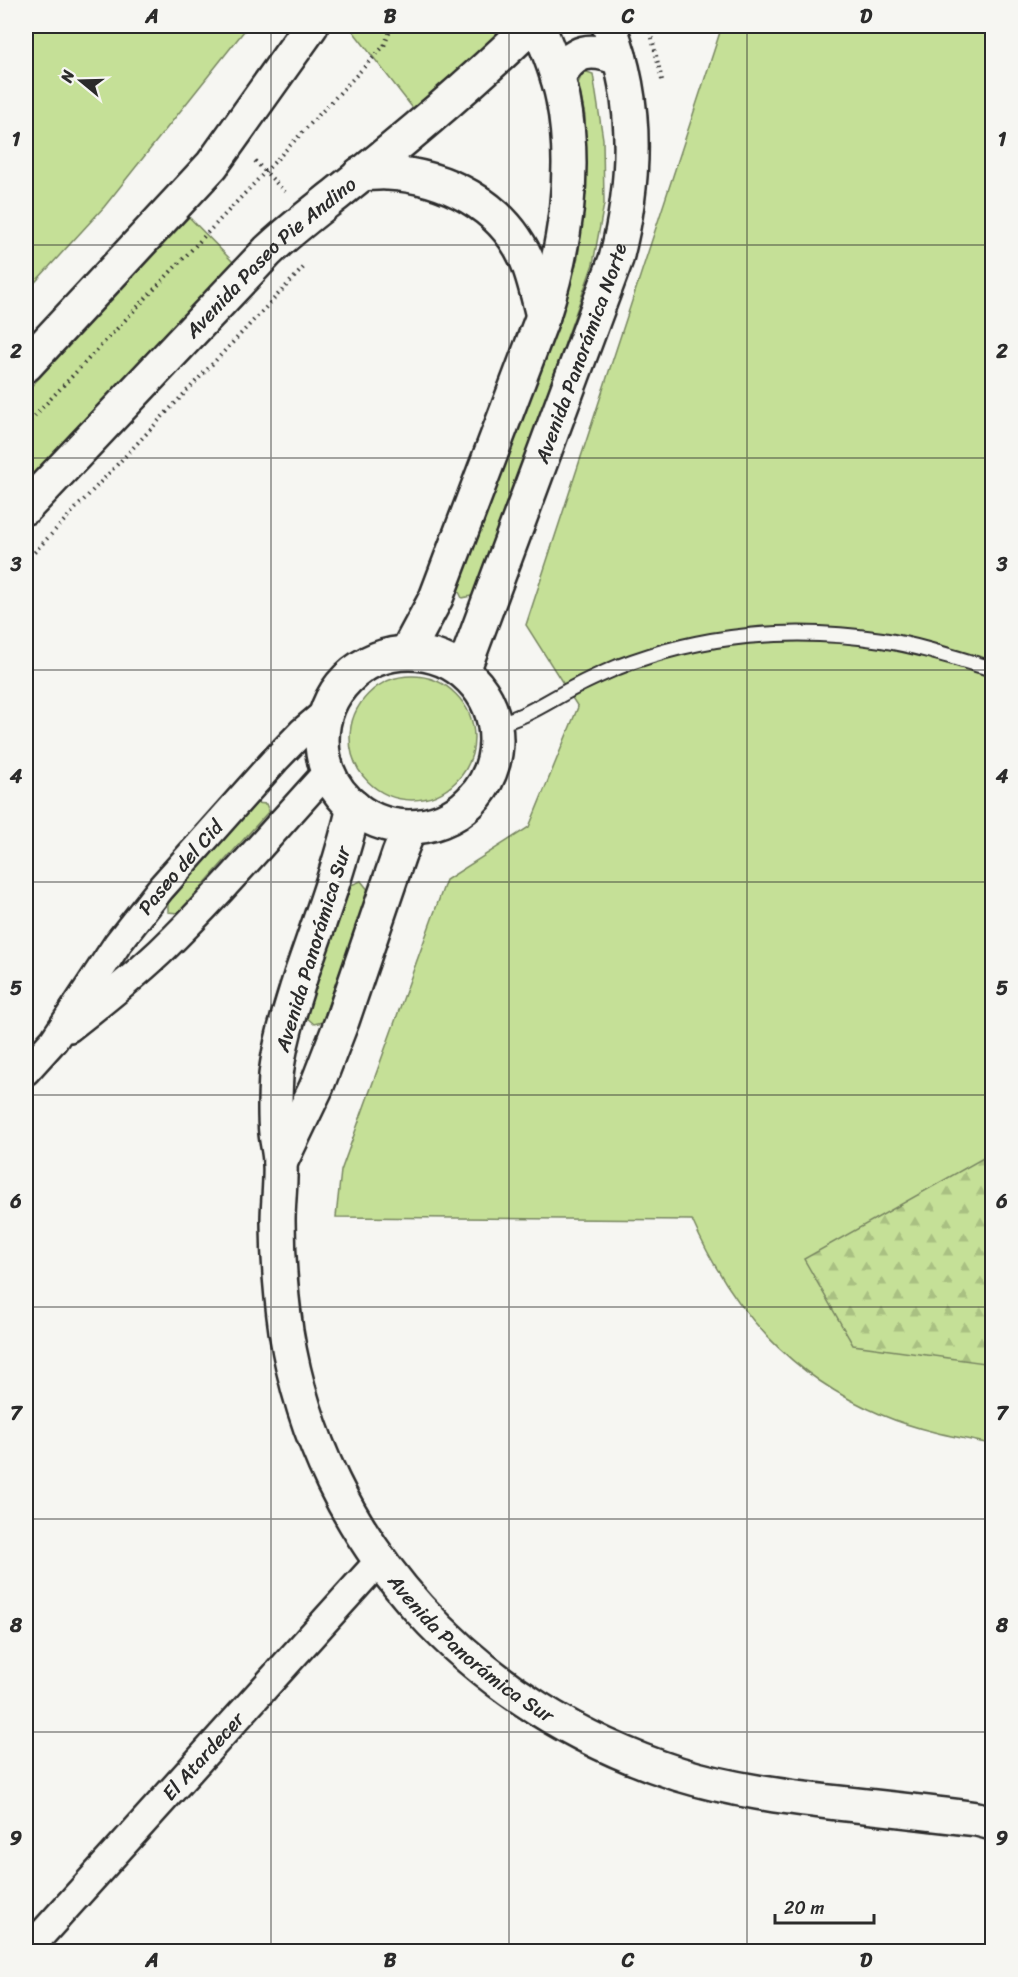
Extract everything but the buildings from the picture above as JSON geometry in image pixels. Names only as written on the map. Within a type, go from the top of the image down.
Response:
[{"type":"street","points":[[26,365],[212,165],[311,26]]},
{"type":"street","name":"Avenida Paseo Pie Andino","points":[[26,507],[246,272],[275,244],[462,90],[531,26]]},
{"type":"street","points":[[407,652],[436,598],[554,282],[565,223],[568,188],[567,126],[558,78],[538,26]]},
{"type":"street","name":"Avenida Panorámica Norte","points":[[463,671],[619,248],[630,191],[632,157],[628,101],[620,59],[609,26]]},
{"type":"street","points":[[558,78],[567,63],[585,53],[596,51],[620,59]]},
{"type":"street","points":[[360,174],[387,173],[429,180],[457,190],[486,207],[514,237],[526,258],[543,316]]},
{"type":"street","points":[[407,652],[437,657],[463,671],[484,694],[495,724],[494,757],[481,788],[458,812],[443,820],[410,827],[380,822],[366,816],[343,797],[328,771],[324,756],[322,742],[327,711],[335,695],[358,669],[373,660],[390,655],[407,652]]},
{"type":"street","name":"Paseo del Cid","points":[[26,1071],[54,1040],[118,944],[161,888],[275,760],[302,732],[327,711]]},
{"type":"street","name":"Paseo del Cid","points":[[54,1040],[108,998],[160,952],[328,771]]},
{"type":"street","name":"Avenida Panorámica Sur","points":[[354,807],[281,1042],[276,1074],[275,1104],[280,1163],[278,1220],[280,1277],[287,1334],[299,1389],[313,1436],[332,1482],[356,1525],[379,1561],[420,1609],[461,1649],[499,1681],[540,1709],[583,1734],[628,1755],[680,1774],[733,1788],[787,1797],[987,1820]]},
{"type":"street","name":"Avenida Panorámica Sur","points":[[280,1163],[316,1088],[342,1021],[410,827]]},
{"type":"street","name":"El Atardecer","points":[[26,1952],[379,1561]]},
{"type":"lane","points":[[495,724],[530,713],[578,685],[618,667],[703,642],[748,635],[827,634],[884,640],[993,669]]},
{"type":"path","points":[[26,425],[384,46],[392,26]]},
{"type":"path","points":[[231,139],[266,170],[308,216]]},
{"type":"path","points":[[26,561],[305,266]]},
{"type":"green space","points":[[26,26],[248,26],[104,207],[26,292]]},
{"type":"green space","points":[[349,26],[507,26],[505,32],[415,111]]},
{"type":"green space","points":[[722,26],[992,26],[992,1444],[936,1432],[895,1420],[849,1399],[819,1381],[792,1360],[745,1311],[708,1253],[692,1220],[336,1217],[341,1171],[446,880],[529,827],[578,707],[526,625]]},
{"type":"green space","points":[[584,71],[593,74],[603,139],[604,204],[593,264],[476,595],[462,598],[458,590],[578,257],[586,188],[585,116],[578,83]]},
{"type":"green space","points":[[189,217],[234,263],[26,481],[26,392]]},
{"type":"green space","points":[[412,676],[436,681],[447,686],[456,694],[464,703],[469,714],[474,738],[469,762],[464,773],[456,782],[447,790],[436,795],[412,800],[388,795],[377,790],[368,782],[360,773],[355,762],[350,738],[355,714],[360,703],[368,694],[377,686],[388,681]]},
{"type":"green space","points":[[256,803],[266,804],[269,811],[178,913],[168,912],[168,903]]},
{"type":"green space","points":[[361,881],[369,891],[322,1022],[314,1024],[305,1016],[351,885]]},
{"type":"green space","points":[[992,1153],[992,1364],[853,1345],[804,1259]]}]
